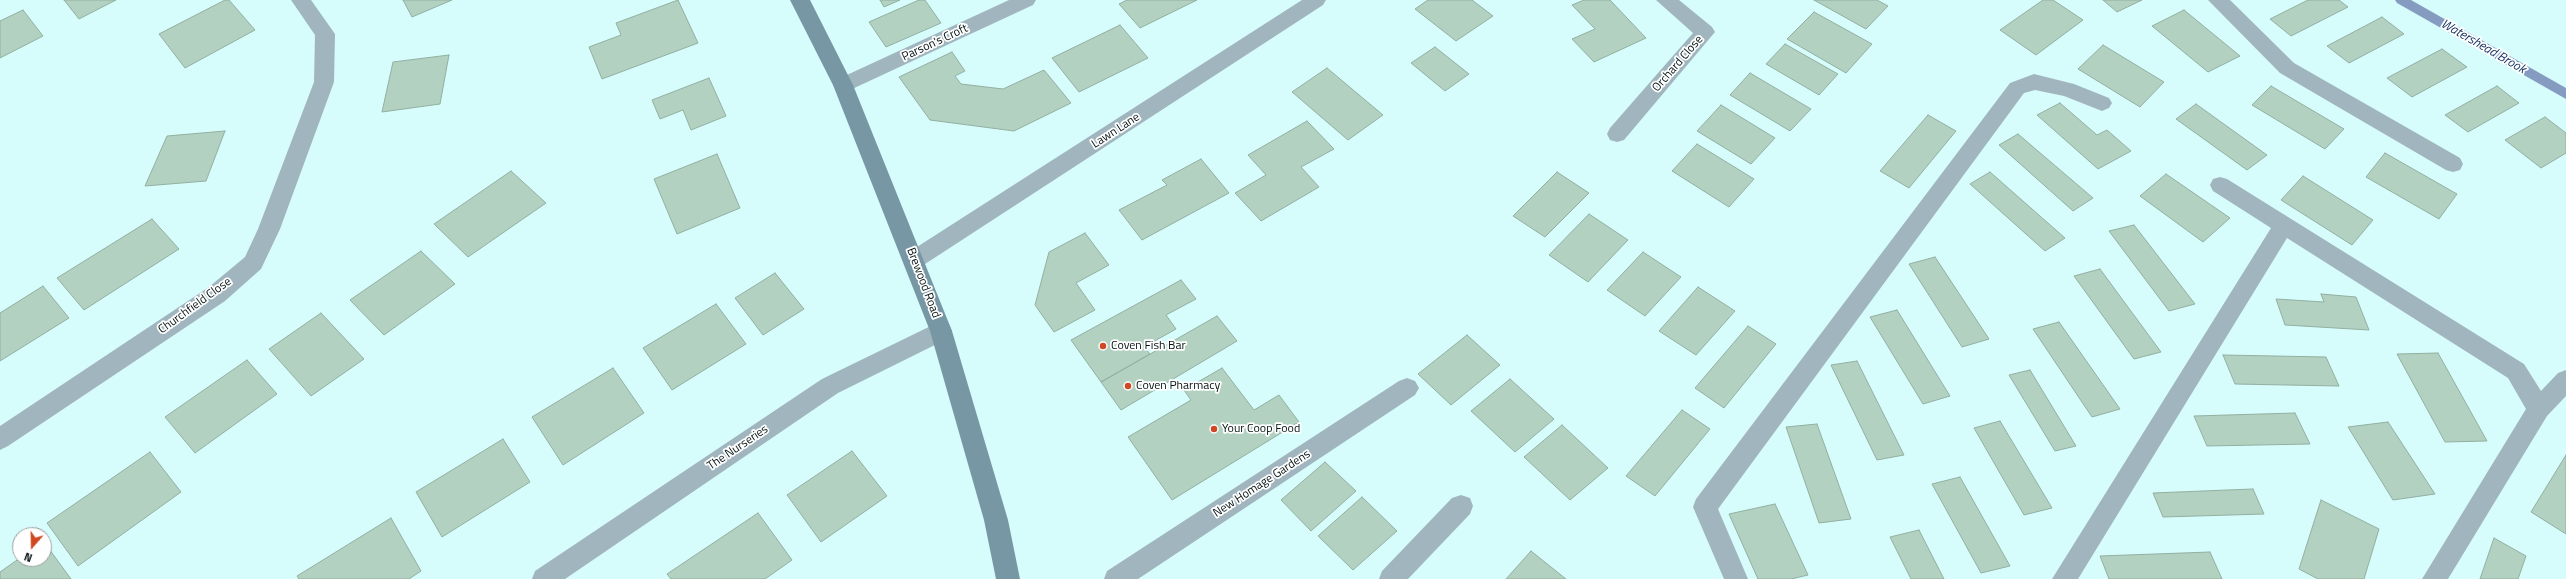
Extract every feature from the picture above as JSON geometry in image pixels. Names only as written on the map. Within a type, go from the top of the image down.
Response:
[{"type":"street","name":"Churchfield Close","points":[[0,439],[217,294],[253,263],[269,229],[324,82],[325,34],[301,0]]},
{"type":"street","name":"Brewood Road","points":[[800,0],[843,86],[914,260],[941,331],[996,520],[1008,579]]},
{"type":"street","name":"Parson's Croft","points":[[843,86],[1026,0]]},
{"type":"street","name":"Lawn Lane","points":[[914,260],[1316,0]]},
{"type":"street","name":"Orchard Close","points":[[1617,134],[1705,32],[1666,0]]},
{"type":"street","points":[[2218,0],[2287,68],[2453,164]]},
{"type":"street","points":[[1736,579],[1705,507],[2017,88],[2034,82],[2067,89],[2102,103]]},
{"type":"street","points":[[2220,185],[2516,371],[2539,409]]},
{"type":"street","points":[[2064,579],[2283,226]]},
{"type":"street","name":"The Nurseries","points":[[544,579],[830,386],[941,331]]},
{"type":"street","points":[[2434,579],[2539,409],[2566,380]]},
{"type":"street","name":"New Homage Gardens","points":[[1116,579],[1407,388]]},
{"type":"street","points":[[1391,579],[1461,506]]},
{"type":"building","points":[[64,0],[116,0],[79,19]]},
{"type":"building","points":[[225,0],[229,0],[255,30],[185,68],[159,34]]},
{"type":"building","points":[[403,0],[452,0],[412,17]]},
{"type":"building","points":[[678,0],[698,43],[602,79],[589,47],[621,35],[616,23]]},
{"type":"building","points":[[880,0],[900,0],[884,7]]},
{"type":"building","points":[[919,0],[925,0],[941,23],[886,47],[869,22]]},
{"type":"building","points":[[1127,0],[1197,0],[1140,28],[1119,4]]},
{"type":"building","points":[[1428,0],[1472,0],[1493,16],[1456,41],[1415,9]]},
{"type":"building","points":[[1584,0],[1610,0],[1646,38],[1594,62],[1572,39],[1595,29],[1572,5]]},
{"type":"building","points":[[1814,0],[1877,0],[1888,6],[1866,29]]},
{"type":"building","points":[[2043,0],[2053,0],[2083,20],[2036,55],[2000,30]]},
{"type":"building","points":[[2103,0],[2142,0],[2117,12]]},
{"type":"building","points":[[2308,0],[2339,0],[2348,7],[2291,36],[2270,19]]},
{"type":"building","points":[[23,10],[43,36],[0,58],[0,21]]},
{"type":"building","points":[[2184,10],[2240,56],[2208,72],[2152,26]]},
{"type":"building","points":[[1814,12],[1872,44],[1846,73],[1787,39]]},
{"type":"building","points":[[2382,17],[2404,34],[2349,63],[2327,46]]},
{"type":"building","points":[[1120,25],[1148,58],[1079,92],[1052,58]]},
{"type":"building","points":[[1785,44],[1838,74],[1819,95],[1766,64]]},
{"type":"building","points":[[2103,45],[2164,82],[2140,107],[2078,69]]},
{"type":"building","points":[[1435,47],[1469,74],[1445,91],[1411,63]]},
{"type":"building","points":[[2442,49],[2467,67],[2412,97],[2387,78]]},
{"type":"building","points":[[952,52],[965,71],[955,76],[961,84],[1003,89],[1044,70],[1071,103],[1014,131],[930,120],[899,77]]},
{"type":"building","points":[[449,55],[440,104],[382,112],[393,62]]},
{"type":"building","points":[[1327,68],[1383,115],[1348,140],[1292,92]]},
{"type":"building","points":[[1750,73],[1811,109],[1790,131],[1730,95]]},
{"type":"building","points":[[709,78],[726,116],[691,130],[683,110],[660,119],[652,100]]},
{"type":"building","points":[[2271,86],[2344,129],[2325,149],[2252,105]]},
{"type":"building","points":[[2497,86],[2519,103],[2468,132],[2445,115]]},
{"type":"building","points":[[2060,103],[2097,135],[2107,130],[2131,151],[2098,169],[2037,115]]},
{"type":"building","points":[[2196,104],[2267,155],[2247,170],[2176,119]]},
{"type":"building","points":[[1721,105],[1775,138],[1751,164],[1697,131]]},
{"type":"building","points":[[1928,115],[1956,131],[1909,188],[1880,171]]},
{"type":"building","points":[[2545,117],[2566,133],[2566,153],[2541,168],[2505,140]]},
{"type":"building","points":[[1307,121],[1334,149],[1301,167],[1319,187],[1261,221],[1235,193],[1266,175],[1248,155]]},
{"type":"building","points":[[225,131],[206,181],[145,186],[167,136]]},
{"type":"building","points":[[2018,134],[2093,198],[2073,211],[1999,145]]},
{"type":"building","points":[[1697,144],[1754,179],[1729,207],[1672,171]]},
{"type":"building","points":[[2385,153],[2457,194],[2439,219],[2366,177]]},
{"type":"building","points":[[717,154],[740,208],[677,234],[654,179]]},
{"type":"building","points":[[1201,159],[1229,193],[1142,240],[1119,210],[1167,185],[1162,180]]},
{"type":"building","points":[[511,171],[546,203],[468,257],[434,224]]},
{"type":"building","points":[[1557,172],[1589,193],[1545,237],[1513,216]]},
{"type":"building","points":[[1990,172],[2065,238],[2045,251],[1970,184]]},
{"type":"building","points":[[2166,174],[2230,218],[2203,242],[2140,196]]},
{"type":"building","points":[[2303,176],[2373,220],[2352,245],[2281,200]]},
{"type":"building","points":[[1589,214],[1628,240],[1588,282],[1549,255]]},
{"type":"building","points":[[152,219],[179,249],[84,310],[57,278]]},
{"type":"building","points":[[2134,225],[2195,304],[2169,311],[2109,231]]},
{"type":"building","points":[[1085,233],[1109,265],[1076,283],[1095,310],[1054,332],[1035,305],[1049,252]]},
{"type":"building","points":[[421,251],[455,284],[384,335],[350,300]]},
{"type":"building","points":[[1643,252],[1681,277],[1645,316],[1607,290]]},
{"type":"building","points":[[1935,257],[1989,339],[1962,347],[1909,264]]},
{"type":"building","points":[[2100,269],[2161,352],[2134,359],[2074,276]]},
{"type":"building","points":[[775,273],[804,309],[763,335],[735,298]]},
{"type":"building","points":[[1181,280],[1196,299],[1166,315],[1176,329],[1144,347],[1150,354],[1101,382],[1071,340]]},
{"type":"building","points":[[43,286],[69,318],[0,361],[0,313]]},
{"type":"building","points":[[1698,287],[1735,311],[1696,355],[1659,331]]},
{"type":"building","points":[[2321,294],[2356,297],[2369,330],[2285,325],[2276,299],[2324,302]]},
{"type":"building","points":[[716,304],[746,344],[672,390],[643,348]]},
{"type":"building","points":[[1897,310],[1950,396],[1923,404],[1870,317]]},
{"type":"building","points":[[321,313],[364,359],[311,396],[269,349]]},
{"type":"building","points":[[1217,316],[1237,341],[1121,410],[1101,382]]},
{"type":"building","points":[[2059,322],[2120,409],[2092,417],[2033,329]]},
{"type":"building","points":[[1748,326],[1776,344],[1724,408],[1695,388]]},
{"type":"building","points":[[1467,335],[1500,365],[1451,405],[1418,374]]},
{"type":"building","points":[[2438,353],[2487,441],[2445,442],[2397,354]]},
{"type":"building","points":[[2223,355],[2326,357],[2339,386],[2235,384]]},
{"type":"building","points":[[247,360],[277,394],[195,453],[165,417]]},
{"type":"building","points":[[1857,361],[1904,455],[1877,460],[1831,365]]},
{"type":"building","points":[[613,368],[644,413],[563,465],[532,417]]},
{"type":"building","name":"Your Coop Food","points":[[1222,368],[1254,410],[1279,395],[1299,422],[1172,500],[1128,437],[1191,400],[1184,390]]},
{"type":"building","points":[[2030,370],[2076,446],[2055,451],[2009,375]]},
{"type":"building","points":[[1510,379],[1554,419],[1515,452],[1471,411]]},
{"type":"building","points":[[1682,410],[1710,429],[1655,496],[1626,476]]},
{"type":"building","points":[[2295,413],[2310,444],[2207,446],[2194,416]]},
{"type":"building","points":[[2000,421],[2052,508],[2024,515],[1974,428]]},
{"type":"building","points":[[2388,422],[2435,494],[2393,500],[2348,427]]},
{"type":"building","points":[[1817,424],[1851,519],[1819,523],[1786,427]]},
{"type":"building","points":[[1562,425],[1608,468],[1570,500],[1524,457]]},
{"type":"building","points":[[503,439],[530,482],[442,537],[416,492]]},
{"type":"building","points":[[852,451],[887,496],[821,542],[787,495]]},
{"type":"building","points":[[150,452],[181,492],[78,566],[52,530],[52,527],[50,527],[47,523]]},
{"type":"building","points":[[2566,455],[2566,534],[2531,512]]},
{"type":"building","points":[[1325,462],[1356,491],[1311,531],[1281,500]]},
{"type":"building","points":[[1960,477],[2010,566],[1981,573],[1932,484]]},
{"type":"building","points":[[2253,489],[2264,514],[2163,517],[2153,493]]},
{"type":"building","points":[[1362,497],[1397,531],[1353,570],[1318,536]]},
{"type":"building","points":[[2321,500],[2379,529],[2364,579],[2318,579],[2299,569]]},
{"type":"building","points":[[1775,504],[1808,575],[1791,579],[1758,579],[1729,514]]},
{"type":"building","points":[[758,513],[792,560],[765,579],[671,579],[667,574]]},
{"type":"building","points":[[391,518],[421,571],[409,579],[299,579],[297,576]]},
{"type":"building","points":[[1919,530],[1944,579],[1911,579],[1890,537]]},
{"type":"building","points":[[2494,538],[2526,556],[2518,579],[2480,579]]},
{"type":"building","points":[[1531,551],[1566,579],[1506,579]]},
{"type":"building","points":[[2210,552],[2222,579],[2109,579],[2100,556]]},
{"type":"building","points":[[52,553],[71,579],[0,579],[0,572],[12,564],[12,567],[52,567]]},
{"type":"waterway","name":"Watershead Brook","points":[[2401,0],[2566,94]]},
{"type":"place","name":"Coven Fish Bar","points":[[1103,346]]},
{"type":"place","name":"Coven Pharmacy","points":[[1128,386]]},
{"type":"place","name":"Your Coop Food","points":[[1214,429]]}]
